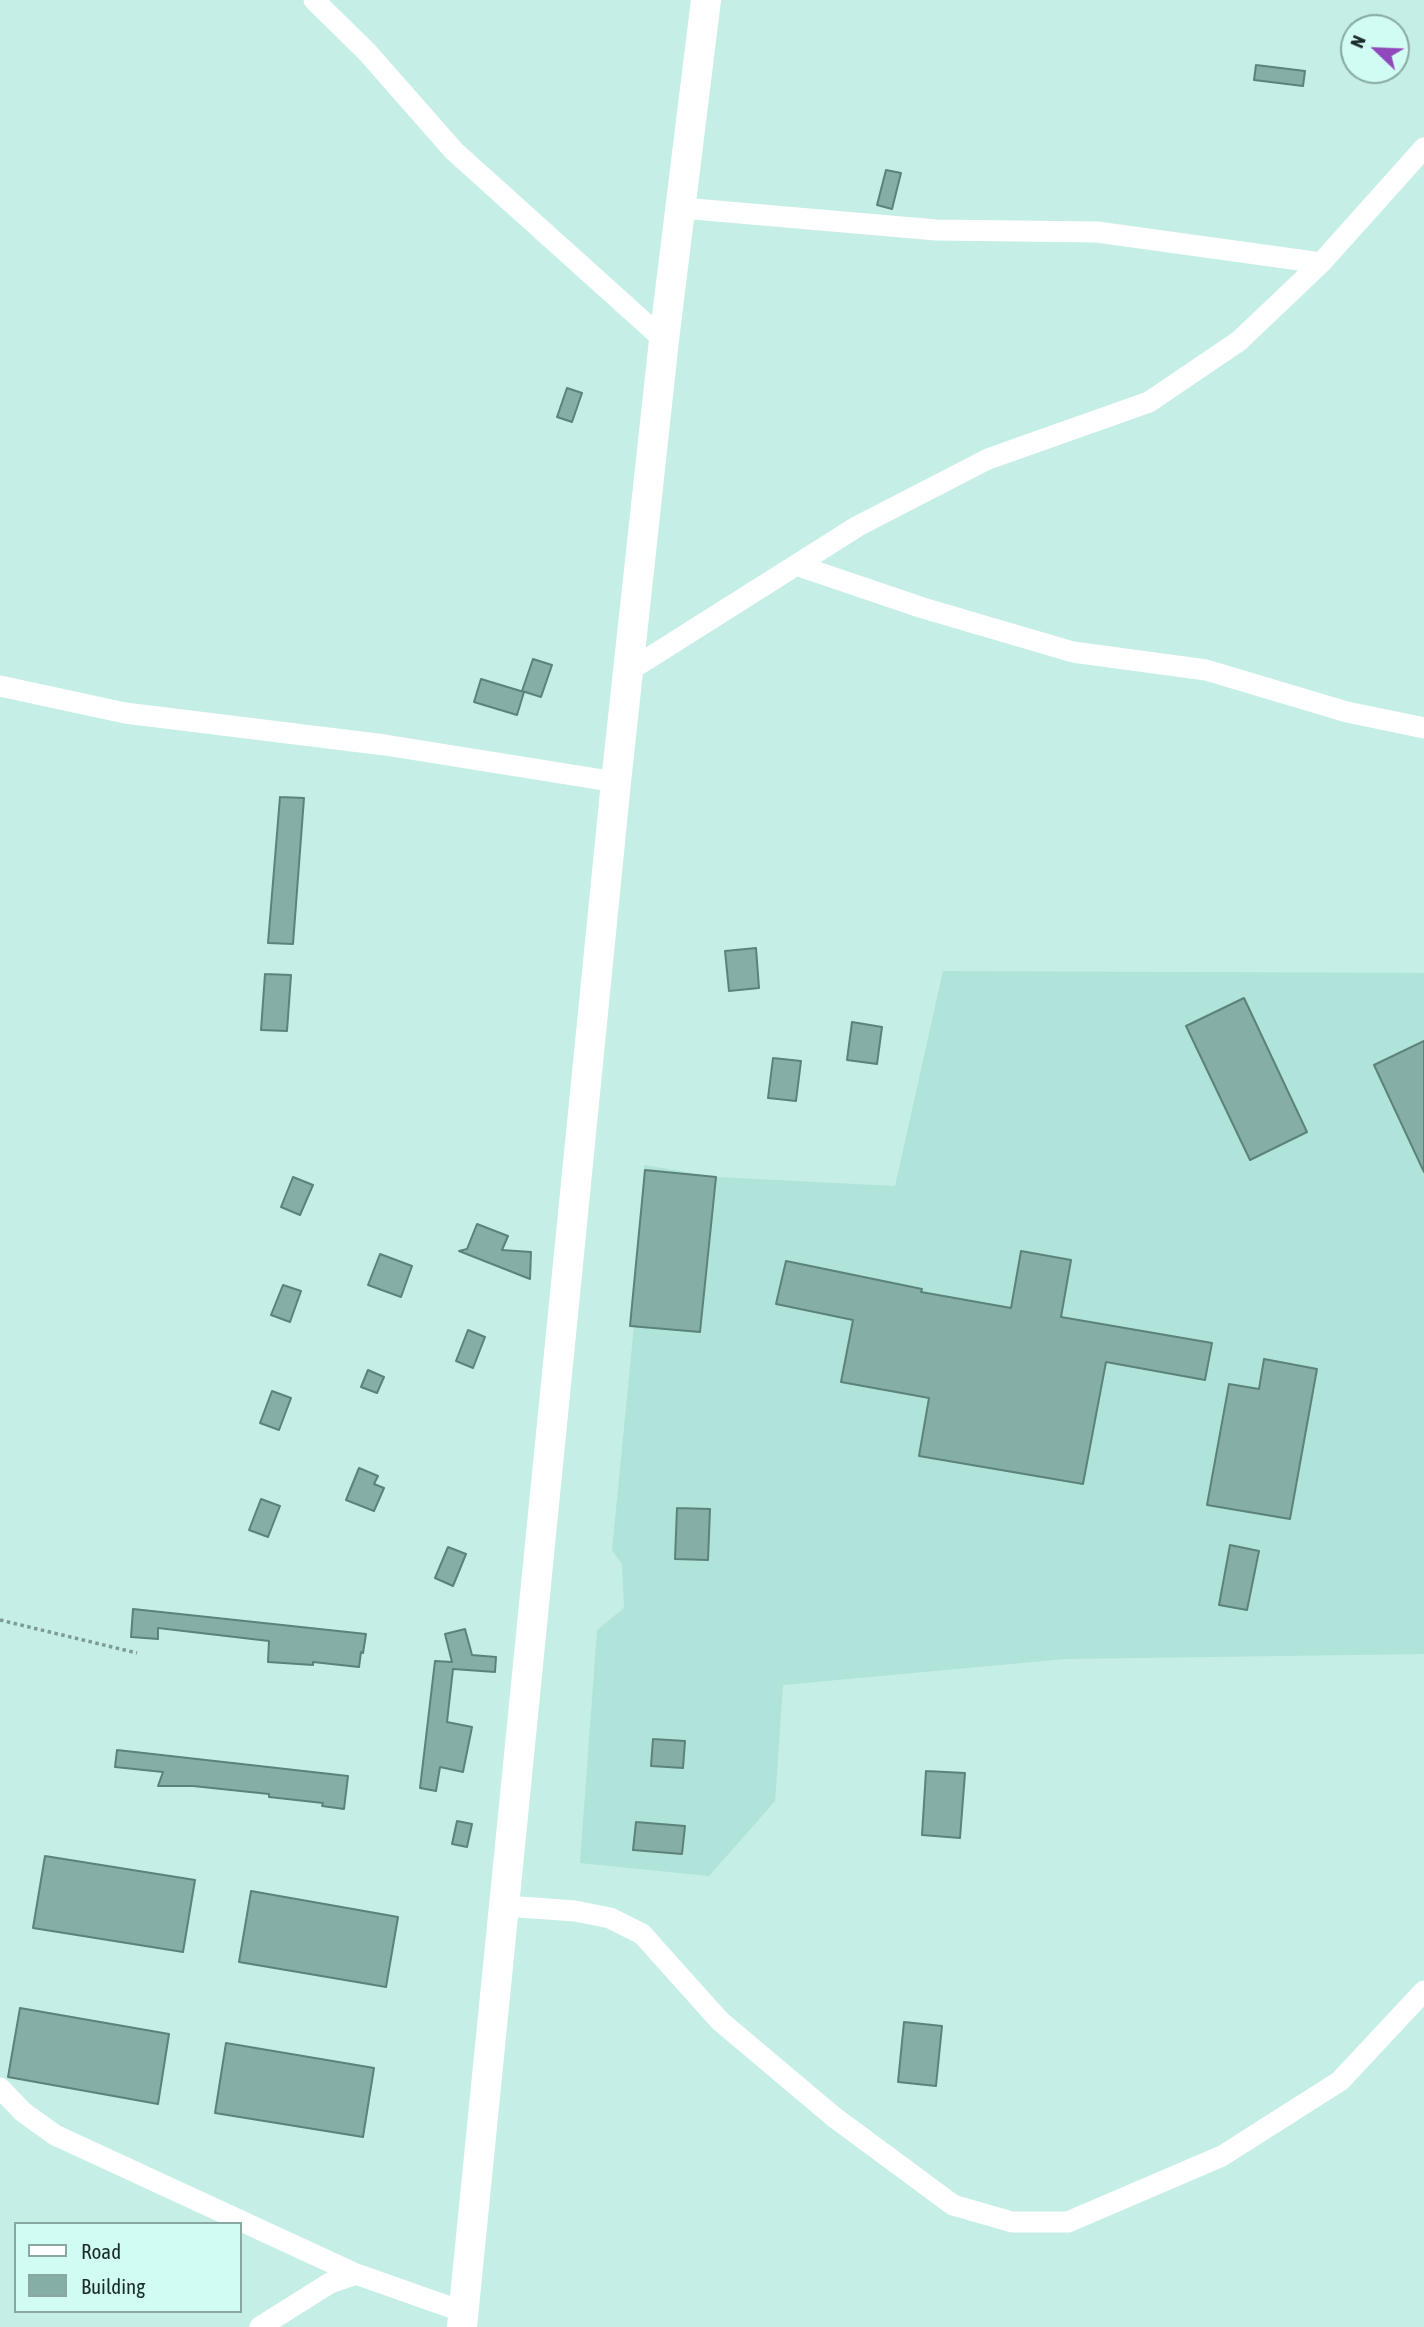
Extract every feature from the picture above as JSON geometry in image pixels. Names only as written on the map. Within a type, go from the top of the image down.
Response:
[{"type":"main road","points":[[463,2319],[616,782],[664,340],[706,0]]},
{"type":"street","points":[[314,0],[367,52],[454,151],[664,340]]},
{"type":"street","points":[[629,670],[858,526],[988,458],[1149,401],[1239,341],[1321,263],[1424,148]]},
{"type":"street","points":[[682,208],[936,230],[1097,232],[1321,263]]},
{"type":"street","points":[[796,565],[923,608],[1073,652],[1206,670],[1348,712],[1424,727]]},
{"type":"street","points":[[0,686],[125,713],[385,745],[616,782]]},
{"type":"street","points":[[506,1906],[575,1911],[610,1918],[642,1934],[720,2021],[834,2117],[953,2205],[1012,2222],[1068,2222],[1222,2156],[1340,2081],[1424,1991]]},
{"type":"street","points":[[0,2088],[23,2112],[55,2135],[356,2274],[463,2319]]},
{"type":"street","points":[[260,2327],[330,2283],[356,2274]]},
{"type":"path","points":[[0,1620],[137,1653]]},
{"type":"shaded area","points":[[943,971],[1424,973],[1424,1654],[1065,1659],[783,1685],[775,1801],[709,1876],[580,1863],[597,1630],[624,1608],[622,1564],[612,1550],[634,1326],[644,1165],[716,1177],[895,1186]]},
{"type":"building","points":[[1256,65],[1305,71],[1303,86],[1254,80]]},
{"type":"building","points":[[886,170],[901,173],[892,209],[877,205]]},
{"type":"building","points":[[567,388],[582,393],[572,422],[557,417]]},
{"type":"building","points":[[533,659],[552,665],[541,697],[522,691]]},
{"type":"building","points":[[481,679],[524,692],[517,715],[474,702]]},
{"type":"building","points":[[280,797],[304,798],[293,944],[268,943]]},
{"type":"building","points":[[756,948],[759,988],[729,991],[725,951]]},
{"type":"building","points":[[265,974],[291,975],[287,1031],[261,1030]]},
{"type":"building","points":[[1244,998],[1307,1132],[1250,1160],[1186,1026]]},
{"type":"building","points":[[852,1022],[882,1027],[877,1064],[847,1060]]},
{"type":"building","points":[[1424,1041],[1424,1172],[1374,1065]]},
{"type":"building","points":[[773,1058],[801,1061],[796,1101],[768,1098]]},
{"type":"building","points":[[645,1170],[716,1177],[700,1332],[630,1326]]},
{"type":"building","points":[[293,1177],[313,1185],[300,1215],[281,1207]]},
{"type":"building","points":[[477,1224],[508,1236],[502,1250],[531,1252],[530,1279],[459,1251],[467,1249]]},
{"type":"building","points":[[1021,1251],[1071,1260],[1061,1317],[1212,1343],[1205,1380],[1106,1362],[1083,1484],[919,1456],[929,1398],[841,1382],[853,1320],[776,1304],[786,1261],[922,1289],[921,1292],[1011,1308]]},
{"type":"building","points":[[380,1254],[412,1266],[401,1297],[368,1285]]},
{"type":"building","points":[[283,1285],[301,1291],[290,1322],[271,1315]]},
{"type":"building","points":[[468,1330],[485,1337],[473,1368],[456,1361]]},
{"type":"building","points":[[1264,1359],[1317,1369],[1290,1519],[1207,1505],[1229,1384],[1259,1389]]},
{"type":"building","points":[[368,1370],[384,1377],[377,1393],[361,1387]]},
{"type":"building","points":[[272,1391],[291,1398],[279,1430],[260,1423]]},
{"type":"building","points":[[359,1468],[378,1476],[374,1484],[384,1488],[374,1511],[346,1500]]},
{"type":"building","points":[[261,1499],[280,1506],[268,1537],[249,1530]]},
{"type":"building","points":[[677,1508],[710,1509],[708,1560],[675,1559]]},
{"type":"building","points":[[1230,1545],[1259,1551],[1247,1610],[1219,1605]]},
{"type":"building","points":[[448,1547],[466,1554],[453,1586],[435,1578]]},
{"type":"building","points":[[133,1609],[366,1634],[359,1667],[313,1662],[313,1665],[268,1662],[269,1641],[158,1628],[158,1639],[131,1637]]},
{"type":"building","points":[[465,1629],[472,1655],[496,1657],[495,1672],[453,1669],[447,1722],[472,1727],[463,1772],[440,1767],[436,1791],[420,1788],[435,1661],[452,1662],[445,1634]]},
{"type":"building","points":[[653,1739],[685,1741],[683,1768],[651,1766]]},
{"type":"building","points":[[117,1750],[348,1776],[344,1809],[322,1806],[323,1803],[269,1797],[269,1794],[193,1786],[158,1786],[163,1772],[115,1767]]},
{"type":"building","points":[[926,1771],[965,1773],[960,1838],[922,1835]]},
{"type":"building","points":[[457,1821],[472,1824],[467,1847],[452,1844]]},
{"type":"building","points":[[636,1822],[685,1826],[682,1854],[633,1850]]},
{"type":"building","points":[[45,1856],[195,1880],[183,1952],[33,1928]]},
{"type":"building","points":[[251,1891],[398,1917],[386,1987],[239,1962]]},
{"type":"building","points":[[20,2008],[169,2034],[158,2104],[8,2077]]},
{"type":"building","points":[[904,2022],[942,2026],[936,2086],[898,2082]]},
{"type":"building","points":[[226,2043],[374,2068],[363,2137],[215,2113]]}]
